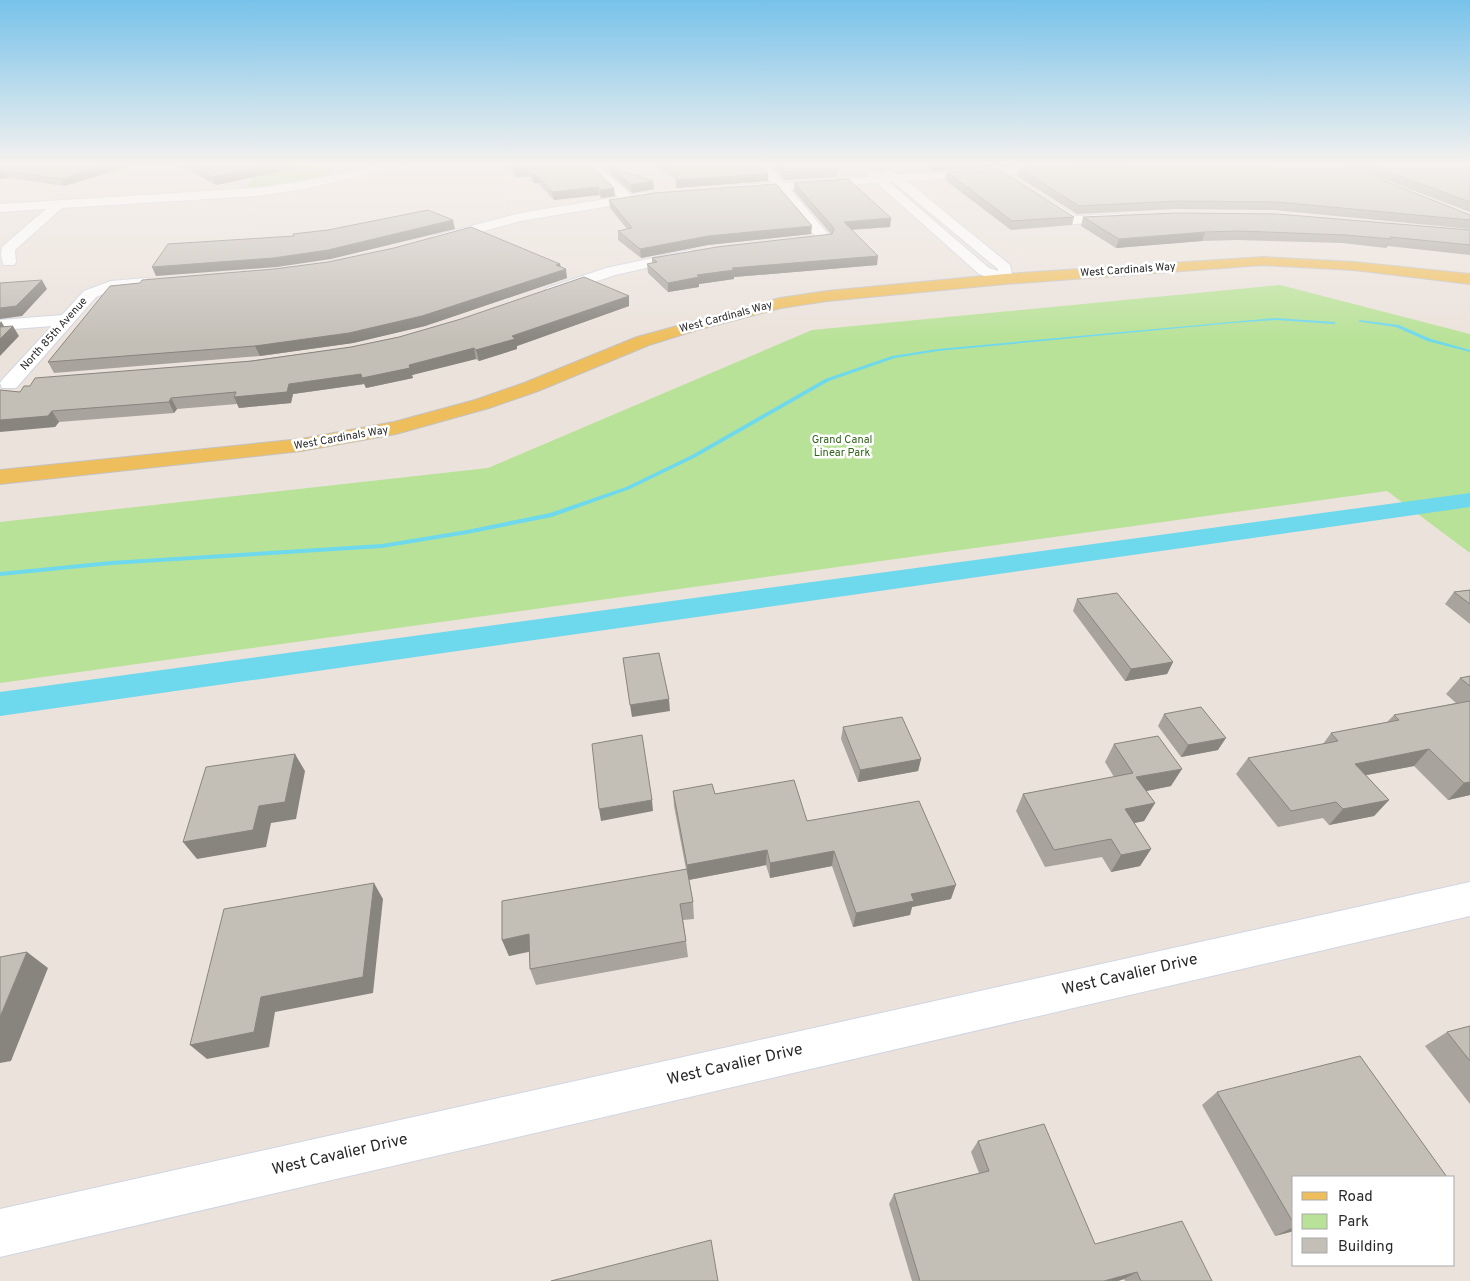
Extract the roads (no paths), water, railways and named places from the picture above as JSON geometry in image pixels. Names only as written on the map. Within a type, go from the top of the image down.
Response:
[{"type":"main road","name":"West Cardinals Way","points":[[0,477],[264,450],[387,430],[482,404],[531,387],[643,341],[732,314],[780,303],[827,296],[1005,279],[1262,261],[1354,266],[1470,279]]},
{"type":"street","points":[[8,262],[8,249],[38,223]]},
{"type":"street","points":[[426,242],[498,223]]},
{"type":"street","points":[[806,241],[825,239],[811,223]]},
{"type":"street","points":[[929,223],[984,271],[1005,279],[1005,268],[950,223]]},
{"type":"street","points":[[536,297],[610,272],[676,256],[703,253]]},
{"type":"street","name":"North 85th Avenue","points":[[29,382],[9,384],[90,294],[102,288],[159,282]]},
{"type":"street","points":[[0,325],[66,320]]},
{"type":"street","name":"West Cavalier Drive","points":[[0,1233],[1470,899]]},
{"type":"waterway","points":[[0,574],[111,563],[382,546],[552,515],[628,488],[694,456],[827,380],[894,357],[938,350],[1233,322],[1276,319],[1334,323]]},
{"type":"waterway","points":[[1361,321],[1397,326],[1429,340],[1470,351]]},
{"type":"waterway","points":[[0,704],[1470,500]]},
{"type":"park label","name":"Grand Canal Linear Park","points":[[842,446]]}]
